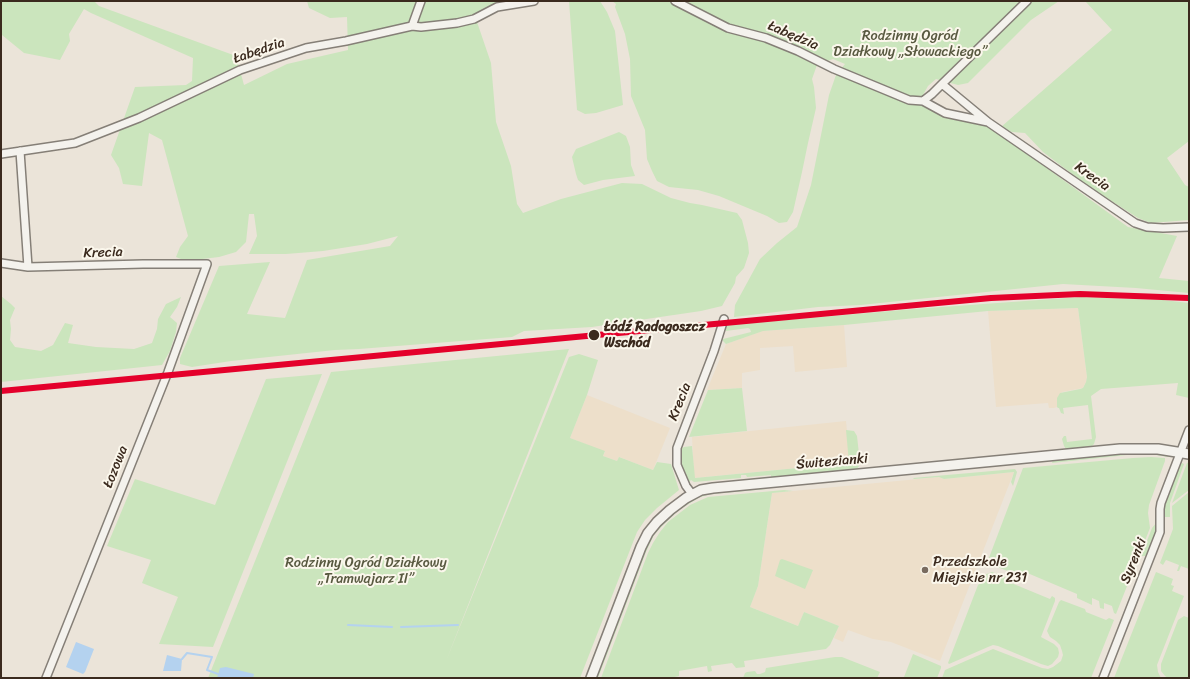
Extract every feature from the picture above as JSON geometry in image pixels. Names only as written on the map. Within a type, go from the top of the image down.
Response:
[{"type":"street","points":[[412,26],[421,1]]},
{"type":"street","name":"Łabędzia","points":[[1,154],[75,143],[139,118],[240,70],[306,48],[346,41],[412,26],[422,27],[457,24],[474,19],[497,7],[534,1]]},
{"type":"street","name":"Łabędzia","points":[[675,1],[728,28],[766,38],[798,51],[834,69],[909,100],[923,101]]},
{"type":"street","points":[[923,101],[1027,1]]},
{"type":"street","name":"Krecia","points":[[942,84],[988,122],[1135,223],[1147,227],[1158,228],[1189,227]]},
{"type":"street","name":"Krecia","points":[[923,101],[945,113],[988,122]]},
{"type":"street","points":[[20,151],[28,267]]},
{"type":"street","name":"Krecia","points":[[1,263],[28,267],[207,264]]},
{"type":"street","name":"Łozowa","points":[[46,678],[167,376],[207,264]]},
{"type":"street","name":"Krecia","points":[[692,494],[686,486],[677,465],[677,448],[714,351],[724,319]]},
{"type":"street","name":"Syrenki","points":[[1103,678],[1160,532],[1160,512],[1162,503],[1185,453],[1189,430]]},
{"type":"street","name":"Świtezianki","points":[[591,678],[641,547],[647,536],[666,512],[692,494],[701,490],[1120,449],[1150,448],[1185,453]]},
{"type":"shaded area","points":[[1078,308],[1087,377],[1083,388],[1062,392],[1057,400],[1057,407],[1054,408],[1049,408],[1048,403],[996,407],[988,311]]},
{"type":"shaded area","points":[[844,325],[847,367],[795,372],[793,346],[760,348],[760,370],[742,373],[742,388],[707,390],[726,344],[762,331]]},
{"type":"shaded area","points":[[587,395],[670,428],[653,470],[619,457],[617,461],[603,456],[605,452],[570,438]]},
{"type":"shaded area","points":[[846,421],[850,463],[694,478],[692,437]]},
{"type":"shaded area","points":[[1014,472],[940,661],[891,642],[873,639],[848,630],[843,642],[834,638],[839,626],[804,612],[798,626],[750,607],[758,586],[772,493],[939,477],[944,479]]},
{"type":"green space","points":[[1,1],[94,1],[99,6],[236,56],[244,85],[287,64],[348,50],[347,17],[330,18],[309,8],[307,1],[519,1],[483,10],[477,22],[491,63],[496,122],[511,166],[517,204],[523,213],[561,199],[622,183],[642,184],[671,198],[737,213],[742,220],[748,243],[749,253],[744,268],[736,277],[735,283],[722,306],[701,311],[592,327],[524,331],[512,337],[335,350],[231,361],[192,367],[180,364],[180,358],[219,266],[270,262],[247,314],[285,318],[307,260],[390,246],[398,236],[367,244],[323,251],[286,254],[249,254],[257,236],[254,214],[249,214],[246,242],[236,252],[219,257],[186,261],[176,257],[180,247],[188,236],[162,140],[149,133],[142,186],[123,184],[119,168],[111,155],[135,87],[186,85],[192,81],[193,58],[84,9],[69,34],[70,41],[60,60],[24,53],[2,35]]},
{"type":"green space","points":[[569,1],[600,1],[607,12],[615,31],[623,105],[596,113],[585,114],[577,110]]},
{"type":"green space","name":"Rodzinny Ogród Działkowy „Słowackiego”","points":[[612,1],[1059,1],[1031,20],[968,83],[958,85],[936,79],[928,86],[923,95],[926,106],[947,118],[986,124],[1128,227],[1177,236],[1159,278],[1189,281],[1189,293],[1136,288],[1063,284],[861,305],[818,307],[734,317],[735,305],[760,259],[797,227],[811,185],[829,95],[836,75],[845,64],[833,59],[817,65],[812,79],[816,108],[793,212],[787,222],[779,223],[767,216],[719,196],[698,190],[669,187],[657,181],[647,159],[645,130],[631,96],[630,59],[625,34],[615,7],[616,4]]},
{"type":"green space","points":[[1085,1],[1189,1],[1189,141],[1167,158],[1185,185],[1189,187],[1189,220],[1151,223],[1138,218],[1088,186],[1043,152],[1025,133],[1012,132],[1001,127],[1112,30]]},
{"type":"green space","points":[[619,132],[626,136],[630,147],[631,165],[635,176],[603,180],[584,185],[578,180],[572,157],[576,149]]},
{"type":"green space","points":[[1,296],[15,308],[10,320],[10,340],[15,347],[41,351],[53,345],[65,323],[73,325],[68,343],[96,347],[134,349],[152,343],[157,329],[158,319],[166,304],[181,297],[177,307],[170,317],[177,323],[176,332],[170,351],[162,365],[1,382]]},
{"type":"green space","points":[[1081,297],[1163,300],[1189,303],[1189,398],[1176,395],[1178,383],[1101,389],[1091,396],[1096,437],[1092,446],[1066,449],[1062,439],[1066,436],[1067,442],[1092,439],[1088,405],[1063,408],[1064,414],[1061,413],[1057,407],[1057,398],[1060,393],[1083,388],[1086,382],[1087,377],[1078,308],[988,311],[763,331],[726,344],[723,341],[723,339],[751,332],[748,328],[726,331],[728,325],[914,309]]},
{"type":"green space","name":"Rodzinny Ogród Działkowy „Tramwajarz II”","points":[[569,349],[446,661],[569,357],[579,354],[598,360],[587,395],[570,438],[605,451],[603,456],[617,461],[619,457],[653,470],[657,462],[671,464],[679,490],[645,520],[637,532],[580,678],[208,678],[331,372]]},
{"type":"green space","points":[[322,374],[213,647],[159,644],[178,597],[142,583],[151,560],[107,546],[135,479],[215,505],[266,379]]},
{"type":"green space","points":[[742,388],[747,431],[689,437],[708,390]]},
{"type":"green space","points":[[846,430],[854,431],[857,436],[860,463],[857,469],[771,478],[771,475],[747,477],[746,475],[741,475],[741,478],[694,482],[691,480],[689,482],[682,466],[680,450],[684,447],[692,446],[695,478],[849,463]]},
{"type":"green space","points":[[1123,453],[1154,453],[1167,455],[1169,457],[1156,455],[1127,455],[1052,463],[1053,460]]},
{"type":"green space","points":[[1151,457],[1165,458],[1165,461],[1149,505],[1148,513],[1150,528],[1116,614],[1114,613],[1112,606],[1104,603],[1104,609],[1100,608],[1099,601],[1092,598],[1092,605],[1077,598],[1077,594],[1025,572],[1023,577],[987,563],[1023,468]]},
{"type":"green space","points":[[1189,462],[1189,490],[1172,503],[1187,463]]},
{"type":"green space","points":[[1182,463],[1184,464],[1170,503],[1170,517],[1164,517],[1164,504],[1179,466]]},
{"type":"green space","points":[[1015,469],[1017,472],[1013,486],[1011,482],[1014,472],[944,479],[939,477],[913,478]]},
{"type":"green space","points":[[767,487],[767,489],[712,494],[700,497],[679,510],[654,535],[646,552],[598,678],[596,678],[644,552],[653,534],[685,503],[702,495],[712,492]]},
{"type":"green space","points":[[784,490],[793,491],[772,493],[758,586],[750,607],[798,626],[804,612],[839,626],[830,645],[826,649],[744,661],[745,667],[736,668],[732,663],[711,666],[712,671],[708,672],[707,666],[679,671],[679,676],[670,678],[601,678],[648,553],[660,532],[668,522],[690,505],[708,497]]},
{"type":"green space","points":[[1189,492],[1189,569],[1181,566],[1179,571],[1177,571],[1179,565],[1166,560],[1163,565],[1160,563],[1173,529],[1172,506]]},
{"type":"green space","points":[[1157,522],[1157,528],[1148,553],[1145,556],[1141,556],[1152,528]]},
{"type":"green space","points":[[782,559],[813,570],[805,589],[775,576],[780,560]]},
{"type":"green space","points":[[992,572],[1006,577],[1004,580],[1050,599],[1052,596],[1055,598],[1041,637],[1058,648],[1058,657],[1052,664],[1048,666],[1041,664],[993,645],[949,664],[948,663],[978,585],[984,575]]},
{"type":"green space","points":[[1156,572],[1173,579],[1171,585],[1174,586],[1172,591],[1184,596],[1157,665],[1161,678],[1114,678]]},
{"type":"green space","points":[[1061,600],[1085,609],[1086,612],[1106,620],[1109,618],[1114,620],[1091,678],[942,678],[945,670],[993,649],[1042,668],[1048,669],[1053,667],[1061,661],[1063,655],[1060,645],[1050,637],[1047,631]]},
{"type":"green space","points":[[1184,616],[1189,618],[1189,678],[1168,678],[1161,671],[1161,664],[1178,620]]},
{"type":"green space","points":[[913,654],[941,666],[937,678],[904,677]]},
{"type":"green space","points":[[842,657],[880,672],[877,678],[743,678],[747,672],[755,671],[757,674],[760,674],[765,672],[766,668]]},
{"type":"water","points":[[76,642],[94,649],[83,674],[66,667]]},
{"type":"water","points":[[167,655],[182,659],[181,671],[163,671]]},
{"type":"water","points":[[226,667],[254,674],[253,678],[217,678],[220,668]]},
{"type":"waterway","points":[[348,625],[392,627]]},
{"type":"waterway","points":[[401,627],[458,625]]},
{"type":"waterway","points":[[182,659],[187,653],[212,657],[207,670],[218,674]]},
{"type":"transit line","points":[[1,391],[991,298],[1080,294],[1189,298]]},
{"type":"place","name":"Łódź Radogoszcz Wschód","points":[[594,335]]},
{"type":"place","name":"Przedszkole Miejskie nr 231","points":[[925,570]]}]
